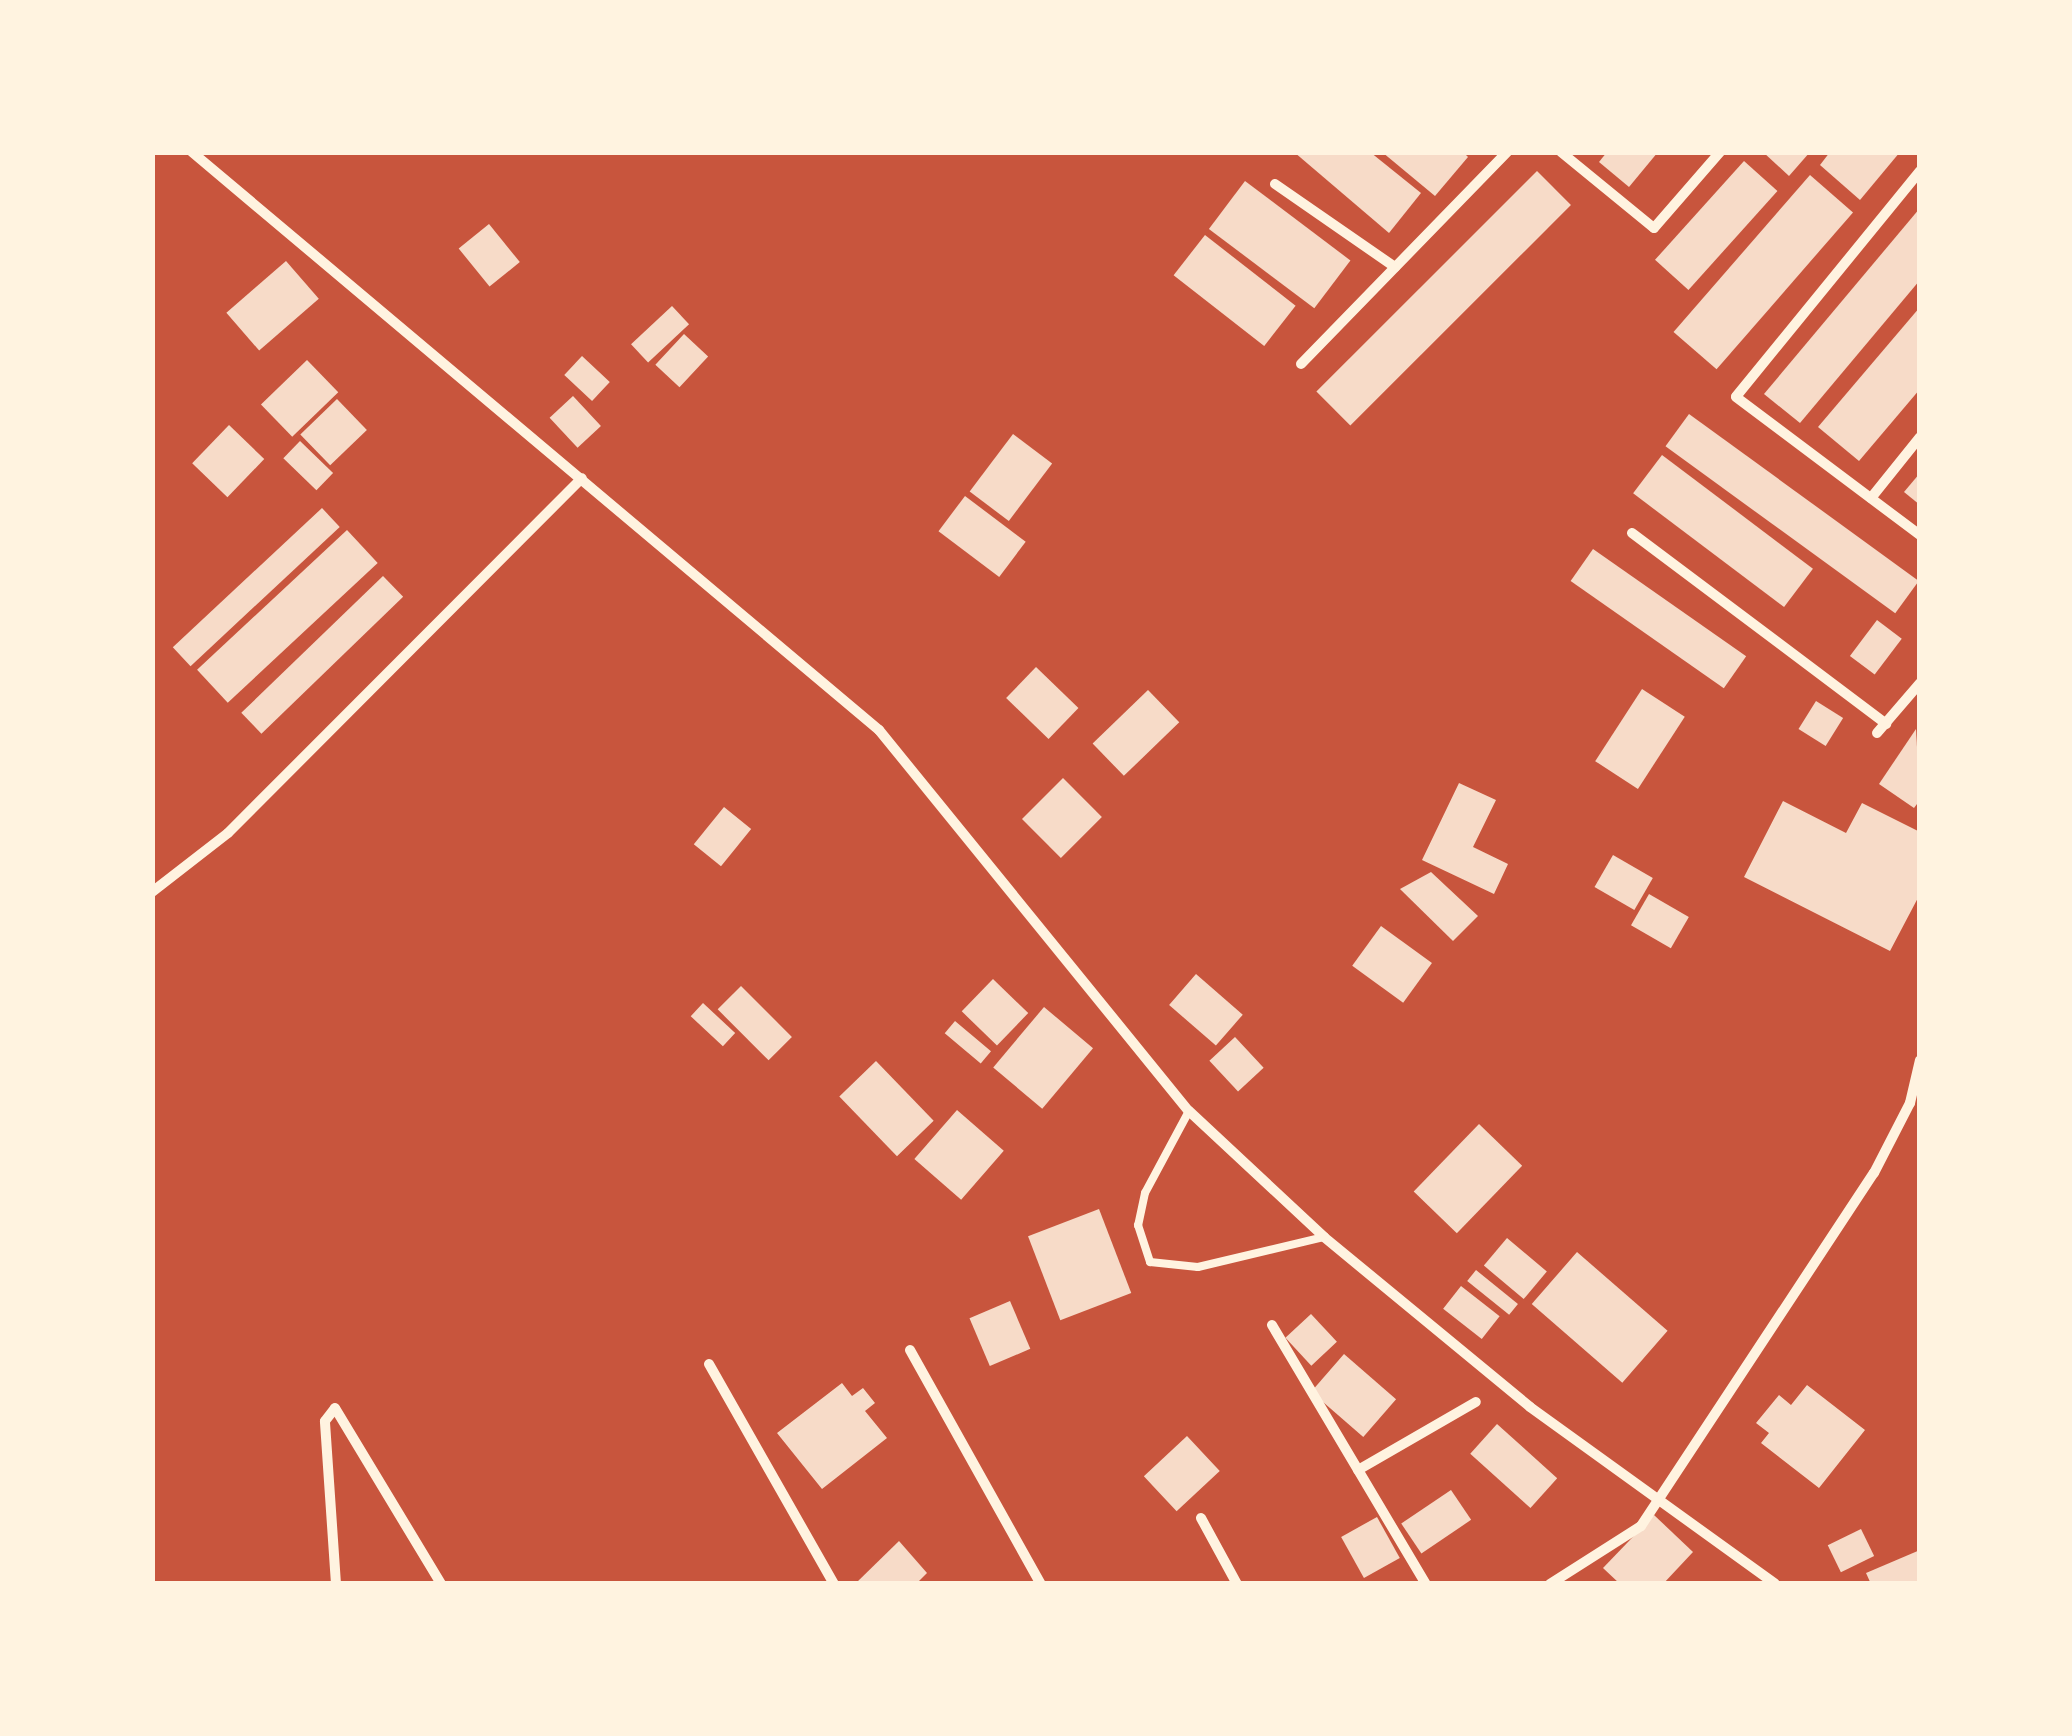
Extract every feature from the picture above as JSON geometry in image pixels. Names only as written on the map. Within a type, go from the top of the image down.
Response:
[{"type":"street","points":[[192,152],[879,730],[1189,1111],[1324,1236],[1530,1408],[1658,1495],[1775,1584]]},
{"type":"street","points":[[1301,364],[1507,152]]},
{"type":"street","points":[[1561,152],[1654,228],[1720,152]]},
{"type":"street","points":[[1920,171],[1736,397],[1920,535]]},
{"type":"street","points":[[1275,184],[1396,267]]},
{"type":"street","points":[[1870,498],[1920,437]]},
{"type":"street","points":[[152,892],[242,819],[582,478]]},
{"type":"street","points":[[1632,533],[1886,724]]},
{"type":"street","points":[[1877,734],[1920,683]]},
{"type":"street","points":[[1550,1584],[1642,1526],[1658,1495],[1874,1174],[1910,1103],[1920,1060]]},
{"type":"street","points":[[1272,1325],[1426,1584]]},
{"type":"street","points":[[910,1350],[1041,1584]]},
{"type":"street","points":[[709,1364],[834,1584]]},
{"type":"street","points":[[1358,1470],[1476,1402]]},
{"type":"street","points":[[336,1584],[325,1421],[335,1408],[442,1584]]},
{"type":"street","points":[[1201,1518],[1237,1584]]},
{"type":"lane","points":[[1189,1111],[1145,1193],[1138,1225],[1150,1262],[1198,1267],[1324,1236]]},
{"type":"building","points":[[1294,152],[1370,152],[1421,193],[1389,233]]},
{"type":"building","points":[[1382,152],[1463,152],[1468,157],[1435,196]]},
{"type":"building","points":[[1607,152],[1658,152],[1629,187],[1599,162]]},
{"type":"building","points":[[1763,152],[1810,152],[1789,176]]},
{"type":"building","points":[[1830,152],[1900,152],[1860,200],[1820,165]]},
{"type":"building","points":[[1744,161],[1777,191],[1688,290],[1655,260]]},
{"type":"building","points":[[1537,171],[1571,205],[1350,426],[1316,392]]},
{"type":"building","points":[[1810,175],[1853,212],[1717,369],[1674,332]]},
{"type":"building","points":[[1245,181],[1350,260],[1314,308],[1209,229]]},
{"type":"building","points":[[1920,208],[1920,280],[1800,423],[1764,394]]},
{"type":"building","points":[[489,224],[520,262],[490,287],[459,249]]},
{"type":"building","points":[[1205,235],[1296,306],[1264,346],[1174,275]]},
{"type":"building","points":[[286,261],[319,299],[259,351],[226,313]]},
{"type":"building","points":[[672,306],[689,324],[648,362],[631,344]]},
{"type":"building","points":[[1920,307],[1920,389],[1859,461],[1818,427]]},
{"type":"building","points":[[684,334],[708,357],[679,387],[655,365]]},
{"type":"building","points":[[582,356],[610,382],[592,401],[564,375]]},
{"type":"building","points":[[307,360],[338,392],[292,437],[261,404]]},
{"type":"building","points":[[573,396],[601,426],[578,448],[550,418]]},
{"type":"building","points":[[337,399],[367,430],[330,465],[300,434]]},
{"type":"building","points":[[1689,414],[1919,581],[1895,613],[1665,446]]},
{"type":"building","points":[[229,425],[264,459],[227,497],[192,463]]},
{"type":"building","points":[[1013,434],[1052,463],[1009,521],[970,492]]},
{"type":"building","points":[[300,441],[333,473],[316,490],[283,458]]},
{"type":"building","points":[[1662,455],[1813,569],[1784,607],[1633,493]]},
{"type":"building","points":[[1920,473],[1920,505],[1904,492]]},
{"type":"building","points":[[965,496],[1026,542],[999,577],[939,531]]},
{"type":"building","points":[[322,508],[340,527],[191,666],[173,647]]},
{"type":"building","points":[[347,530],[378,563],[228,703],[197,670]]},
{"type":"building","points":[[1593,549],[1746,656],[1724,688],[1571,581]]},
{"type":"building","points":[[383,576],[403,597],[261,734],[241,713]]},
{"type":"building","points":[[1877,620],[1902,639],[1875,675],[1850,656]]},
{"type":"building","points":[[1036,667],[1078,708],[1049,739],[1006,698]]},
{"type":"building","points":[[1642,689],[1685,717],[1638,789],[1595,761]]},
{"type":"building","points":[[1148,690],[1179,722],[1124,776],[1093,743]]},
{"type":"building","points":[[1816,701],[1843,718],[1826,746],[1799,729]]},
{"type":"building","points":[[1916,729],[1920,800],[1914,808],[1879,784]]},
{"type":"building","points":[[1063,778],[1102,817],[1061,858],[1022,819]]},
{"type":"building","points":[[1459,783],[1496,800],[1473,847],[1508,864],[1494,894],[1422,860]]},
{"type":"building","points":[[1783,801],[1846,833],[1862,803],[1920,832],[1920,894],[1890,951],[1744,877]]},
{"type":"building","points":[[724,807],[751,829],[721,866],[694,844]]},
{"type":"building","points":[[1613,855],[1653,878],[1634,910],[1594,887]]},
{"type":"building","points":[[1431,872],[1478,916],[1453,941],[1400,889]]},
{"type":"building","points":[[1649,894],[1689,917],[1671,948],[1631,925]]},
{"type":"building","points":[[1381,926],[1432,963],[1403,1003],[1352,966]]},
{"type":"building","points":[[1196,974],[1243,1015],[1216,1046],[1169,1005]]},
{"type":"building","points":[[993,979],[1028,1013],[997,1045],[962,1011]]},
{"type":"building","points":[[741,986],[792,1037],[769,1060],[718,1009]]},
{"type":"building","points":[[703,1003],[735,1033],[723,1046],[691,1016]]},
{"type":"building","points":[[1044,1007],[1093,1048],[1042,1109],[993,1068]]},
{"type":"building","points":[[955,1021],[991,1051],[981,1063],[945,1033]]},
{"type":"building","points":[[1235,1037],[1264,1068],[1238,1092],[1209,1061]]},
{"type":"building","points":[[876,1061],[934,1121],[897,1156],[839,1096]]},
{"type":"building","points":[[957,1110],[1004,1151],[961,1200],[914,1159]]},
{"type":"building","points":[[1479,1124],[1522,1166],[1457,1233],[1414,1192]]},
{"type":"building","points":[[1099,1209],[1131,1293],[1060,1320],[1028,1236]]},
{"type":"building","points":[[1507,1238],[1547,1271],[1524,1299],[1484,1266]]},
{"type":"building","points":[[1577,1252],[1668,1331],[1622,1383],[1532,1304]]},
{"type":"building","points":[[1476,1270],[1518,1304],[1509,1315],[1467,1281]]},
{"type":"building","points":[[1461,1286],[1500,1316],[1482,1339],[1443,1309]]},
{"type":"building","points":[[1010,1301],[1030,1349],[990,1366],[969,1318]]},
{"type":"building","points":[[1311,1314],[1337,1342],[1311,1366],[1285,1338]]},
{"type":"building","points":[[1344,1354],[1396,1399],[1363,1437],[1311,1392]]},
{"type":"building","points":[[842,1383],[852,1396],[863,1388],[875,1403],[865,1411],[887,1438],[822,1489],[777,1433]]},
{"type":"building","points":[[1807,1385],[1865,1430],[1819,1488],[1761,1443],[1769,1433],[1756,1423],[1779,1395],[1791,1405]]},
{"type":"building","points":[[1497,1424],[1557,1478],[1530,1508],[1470,1454]]},
{"type":"building","points":[[1187,1436],[1220,1471],[1177,1511],[1144,1476]]},
{"type":"building","points":[[1451,1490],[1471,1520],[1421,1553],[1401,1524]]},
{"type":"building","points":[[1654,1515],[1693,1552],[1663,1584],[1620,1584],[1603,1568]]},
{"type":"building","points":[[1377,1517],[1400,1558],[1364,1578],[1341,1537]]},
{"type":"building","points":[[1861,1529],[1874,1556],[1841,1572],[1828,1545]]},
{"type":"building","points":[[899,1541],[927,1573],[916,1584],[855,1584]]},
{"type":"building","points":[[1920,1550],[1920,1584],[1871,1584],[1866,1573]]}]
